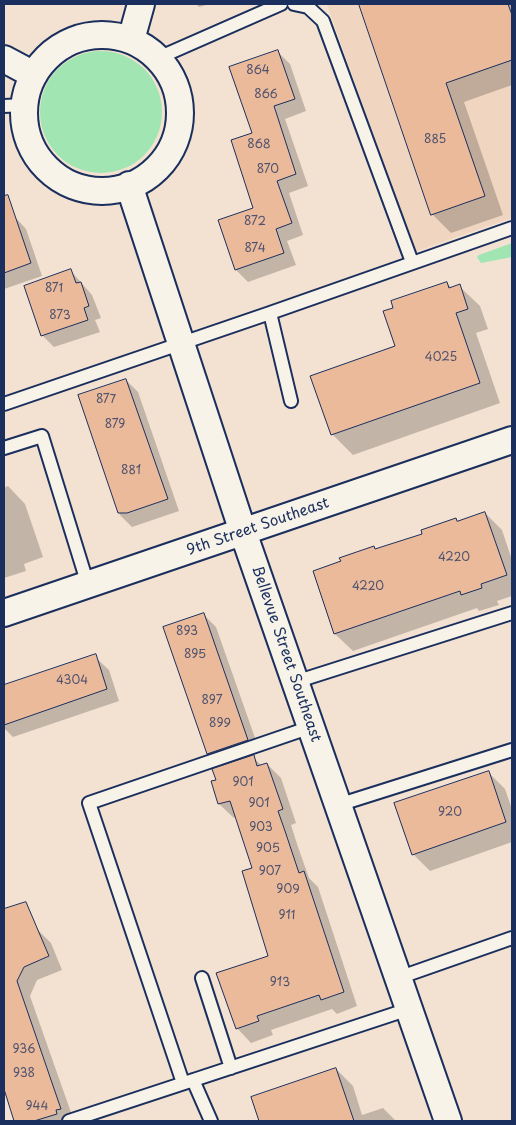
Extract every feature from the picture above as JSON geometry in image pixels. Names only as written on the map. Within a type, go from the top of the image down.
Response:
[{"type":"street","points":[[131,40],[141,4]]},
{"type":"street","points":[[94,35],[110,35],[131,40],[146,48],[158,58],[172,79],[177,93],[180,113],[173,144],[164,160],[147,176],[129,186],[116,189],[81,188],[59,178],[40,160],[31,145],[26,128],[14,105],[28,90],[34,74],[57,49],[76,39],[94,35]]},
{"type":"street","points":[[4,59],[34,74]]},
{"type":"street","name":"Bellevue Street Southeast","points":[[129,186],[182,342],[243,532],[448,1121]]},
{"type":"street","name":"9th Street Southeast","points":[[4,614],[512,440]]},
{"type":"lane","points":[[158,58],[281,4]]},
{"type":"lane","points":[[294,4],[308,7],[323,21],[412,262]]},
{"type":"lane","points":[[4,404],[512,228]]},
{"type":"lane","points":[[270,313],[292,402]]},
{"type":"lane","points":[[4,448],[42,436],[88,585]]},
{"type":"lane","points":[[295,682],[512,613]]},
{"type":"lane","points":[[210,1121],[188,1082],[89,803],[311,727]]},
{"type":"lane","points":[[338,805],[512,750]]},
{"type":"lane","points":[[398,978],[512,938]]},
{"type":"lane","points":[[202,978],[232,1068]]},
{"type":"lane","points":[[69,1121],[409,1009]]},
{"type":"shaded area","points":[[327,4],[512,4],[512,218],[414,252]]},
{"type":"green space","points":[[101,51],[124,56],[144,69],[157,89],[162,112],[157,135],[144,155],[124,168],[101,173],[78,168],[58,155],[45,135],[40,112],[45,89],[58,69],[78,56]]},
{"type":"green space","points":[[512,243],[512,257],[481,263],[477,257],[479,255]]},
{"type":"building","points":[[359,4],[508,4],[512,15],[512,60],[446,83],[485,196],[431,215]]},
{"type":"building","points":[[278,50],[295,99],[274,106],[296,174],[277,181],[292,223],[276,229],[284,253],[235,270],[218,220],[253,208],[231,140],[252,133],[229,67]]},
{"type":"building","points":[[8,195],[31,263],[4,273],[4,196]]},
{"type":"building","points":[[71,269],[76,283],[81,282],[89,306],[84,308],[88,320],[41,336],[24,286]]},
{"type":"building","points":[[447,282],[449,288],[460,284],[468,309],[456,313],[480,383],[331,435],[310,376],[395,346],[383,311],[393,308],[391,301]]},
{"type":"building","points":[[126,379],[168,499],[127,513],[118,513],[78,395]]},
{"type":"building","points":[[485,512],[507,575],[481,584],[482,588],[461,595],[460,591],[334,634],[313,571],[341,561],[339,558],[374,546],[375,549],[422,534],[421,530],[456,518],[457,521]]},
{"type":"building","points":[[204,613],[248,740],[207,754],[163,627]]},
{"type":"building","points":[[96,654],[107,689],[4,725],[4,685]]},
{"type":"building","points":[[254,755],[257,766],[267,763],[283,809],[278,811],[299,873],[304,871],[344,992],[321,1000],[319,995],[257,1016],[259,1021],[236,1029],[216,973],[268,956],[242,871],[252,868],[230,801],[218,804],[211,781],[216,780],[212,769]]},
{"type":"building","points":[[489,771],[506,822],[412,855],[394,803]]},
{"type":"building","points":[[26,902],[49,956],[24,967],[17,981],[61,1109],[56,1110],[57,1114],[34,1121],[14,1121],[4,1089],[4,909]]},
{"type":"building","points":[[336,1068],[354,1121],[259,1121],[251,1097]]}]
